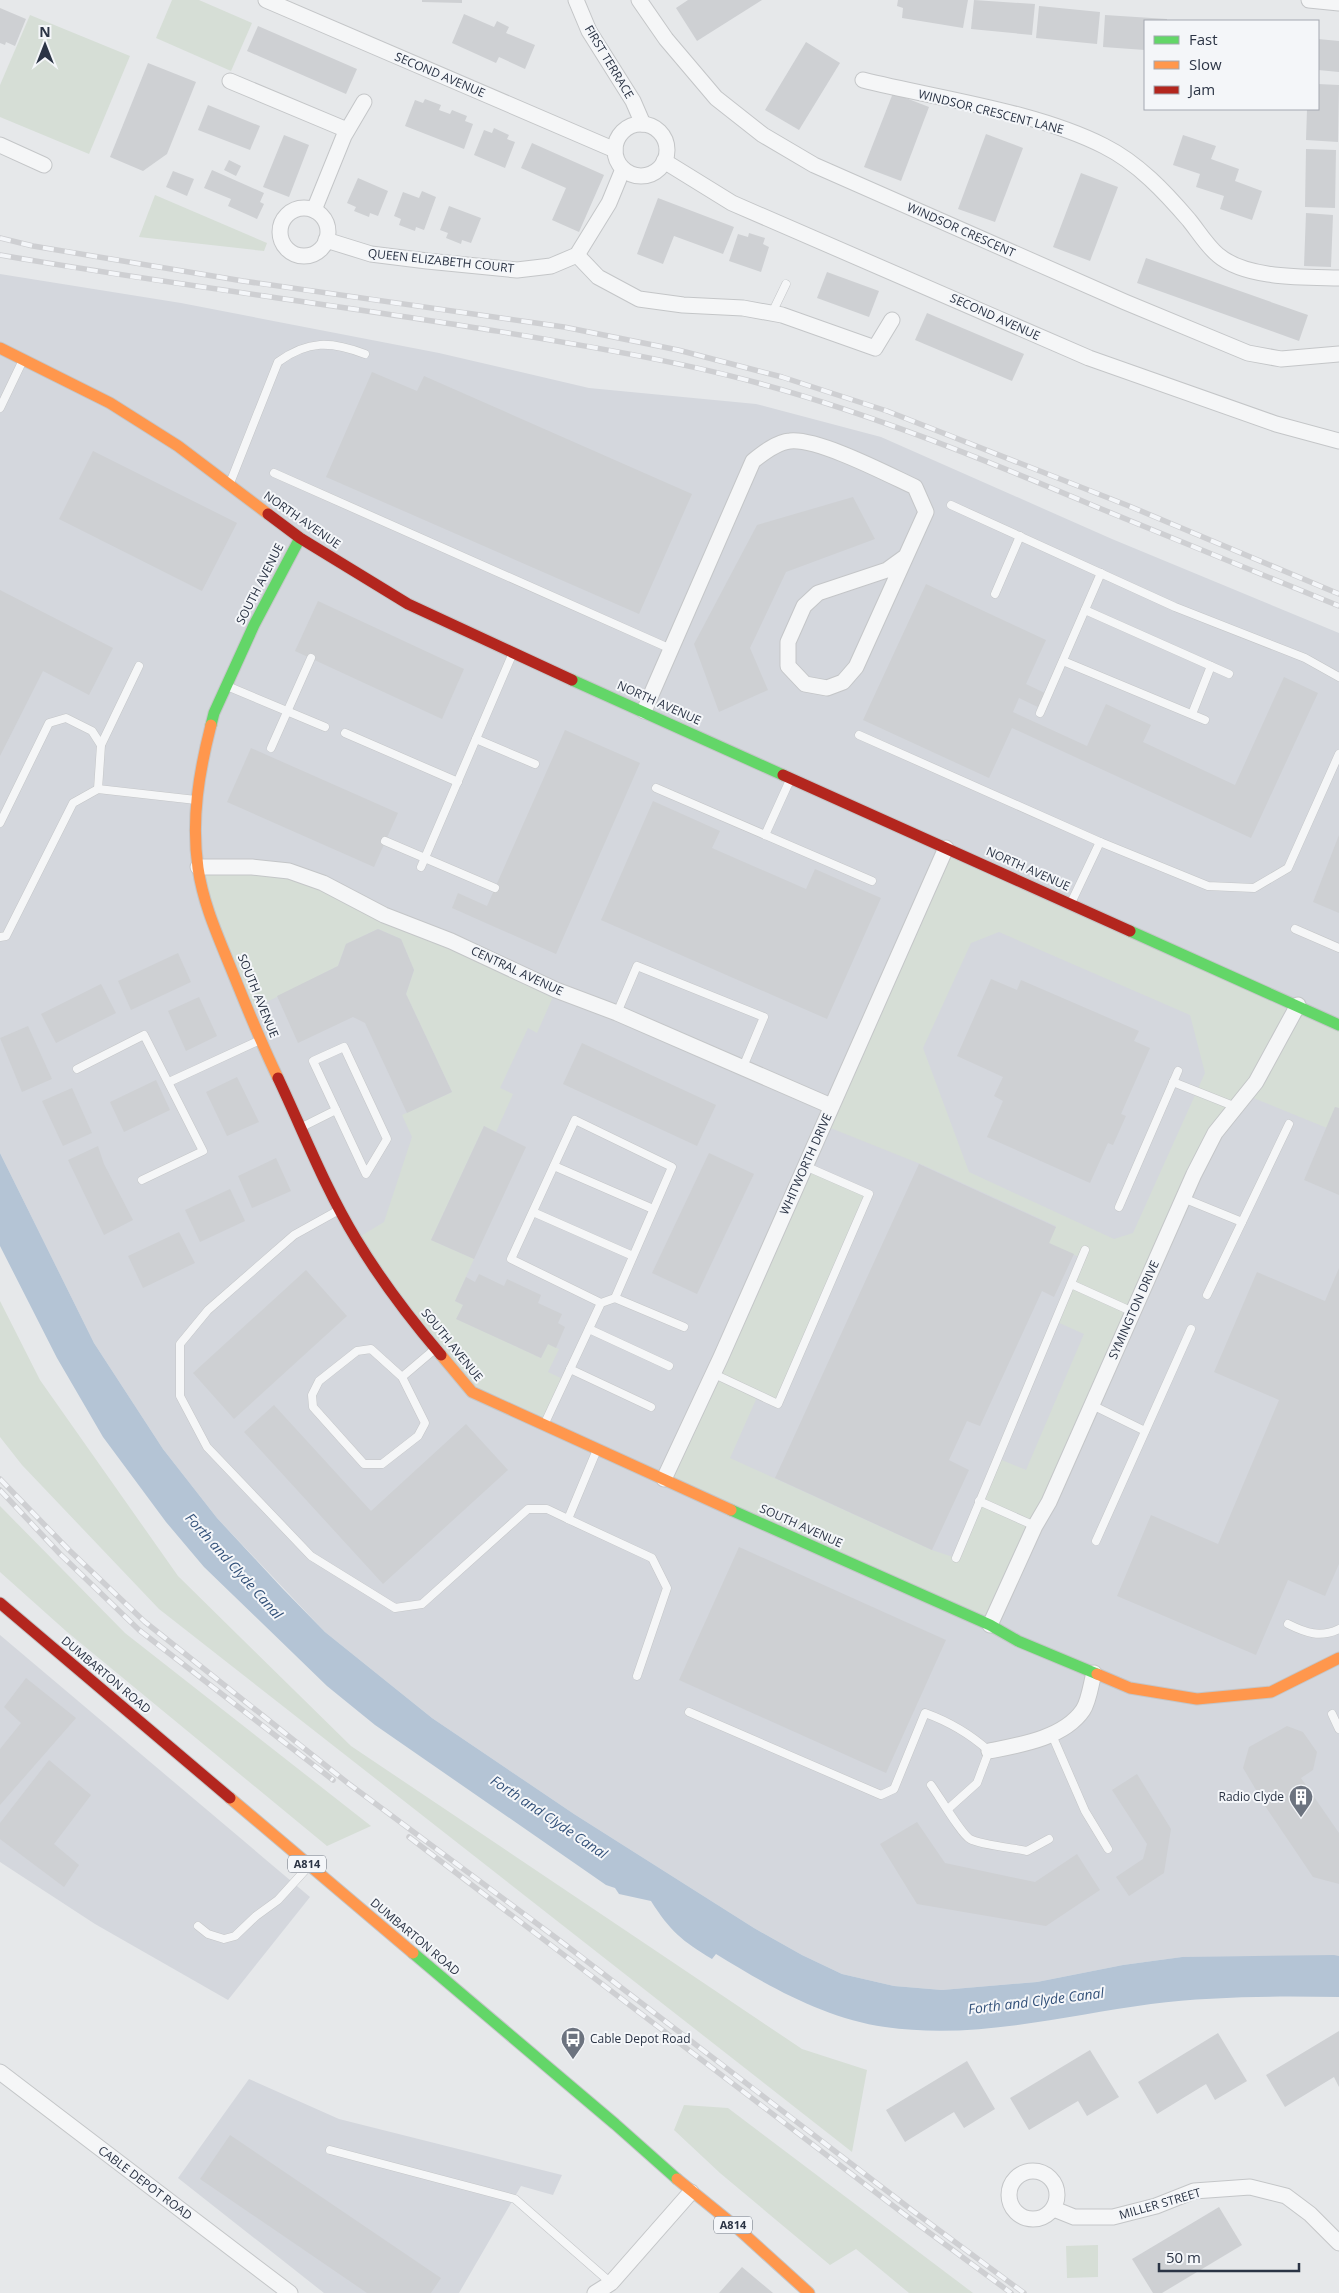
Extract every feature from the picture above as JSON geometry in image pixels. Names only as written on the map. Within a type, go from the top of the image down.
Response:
[{"type":"street","name":"SECOND AVENUE","points":[[266,0],[615,150]]},
{"type":"street","name":"FIRST TERRACE","points":[[576,0],[589,31],[633,101],[642,124]]},
{"type":"street","name":"WINDSOR CRESCENT","points":[[639,0],[666,38],[716,98],[763,135],[814,165],[1125,302],[1248,353],[1281,359],[1339,354]]},
{"type":"street","points":[[1309,0],[1339,3]]},
{"type":"street","name":"WINDSOR CRESCENT LANE","points":[[864,80],[1011,114],[1074,133],[1105,146],[1142,171],[1171,200],[1219,256],[1251,271],[1282,276],[1339,278]]},
{"type":"street","points":[[230,81],[347,130]]},
{"type":"street","points":[[314,210],[347,130],[364,102]]},
{"type":"street","points":[[642,124],[653,127],[663,136],[667,148],[664,161],[659,168],[648,174],[635,175],[623,169],[618,162],[615,150],[618,138],[625,130],[633,125],[642,124]]},
{"type":"street","points":[[0,145],[44,164]]},
{"type":"street","name":"SECOND AVENUE","points":[[664,161],[732,203],[1089,358],[1276,424],[1339,441]]},
{"type":"street","points":[[623,169],[609,203],[577,255],[598,277],[639,299],[683,305],[742,308],[772,313],[830,330],[875,348],[892,320]]},
{"type":"street","points":[[304,208],[314,210],[321,215],[327,225],[326,240],[318,251],[302,256],[293,253],[285,248],[281,239],[280,230],[284,219],[291,212],[304,208]]},
{"type":"street","name":"QUEEN ELIZABETH COURT","points":[[326,240],[371,254],[517,270],[551,266],[577,255]]},
{"type":"street","name":"NORTH AVENUE","points":[[0,348],[110,404],[178,446],[300,538],[408,604],[1339,1025]]},
{"type":"street","points":[[644,711],[753,460],[769,449],[789,441],[810,443],[829,449],[915,487],[926,512],[906,557],[856,667],[844,682],[827,688],[805,684],[788,666],[788,642],[804,606],[818,593],[887,570],[906,557]]},
{"type":"street","name":"SOUTH AVENUE","points":[[300,538],[254,625],[214,712],[199,774],[196,800],[198,867],[206,905],[260,1040],[340,1210],[356,1239],[434,1349],[472,1392],[990,1626],[1018,1641],[1130,1688],[1196,1699],[1271,1692],[1339,1658]]},
{"type":"street","name":"WHITWORTH DRIVE","points":[[664,1479],[721,1357],[946,848]]},
{"type":"street","name":"CENTRAL AVENUE","points":[[198,867],[252,867],[290,871],[323,883],[384,915],[451,940],[556,990],[617,1013],[831,1106]]},
{"type":"street","name":"SYMINGTON DRIVE","points":[[990,1626],[1035,1526],[1049,1502],[1183,1198],[1215,1133],[1256,1082],[1298,1005]]},
{"type":"street","name":"DUMBARTON ROAD","points":[[0,1603],[615,2124],[691,2192],[735,2226],[810,2293]]},
{"type":"street","points":[[989,1751],[1052,1735],[1083,1710],[1094,1673]]},
{"type":"street","name":"CABLE DEPOT ROAD","points":[[0,2072],[290,2293]]},
{"type":"street","name":"MILLER STREET","points":[[1054,2209],[1074,2217],[1113,2217],[1156,2206],[1194,2191],[1250,2187],[1286,2196],[1316,2220],[1339,2243]]},
{"type":"street","points":[[595,2293],[612,2283],[691,2192]]},
{"type":"lane","points":[[772,313],[786,284]]},
{"type":"lane","points":[[229,485],[278,362],[286,355],[314,344],[331,343],[365,354]]},
{"type":"lane","points":[[0,408],[23,360]]},
{"type":"lane","points":[[274,473],[671,649]]},
{"type":"lane","points":[[951,505],[1176,607],[1305,658],[1339,677]]},
{"type":"lane","points":[[995,594],[1020,536]]},
{"type":"lane","points":[[1040,712],[1101,573]]},
{"type":"lane","points":[[1084,610],[1229,674]]},
{"type":"lane","points":[[421,867],[513,653]]},
{"type":"lane","points":[[271,748],[311,658]]},
{"type":"lane","points":[[1063,661],[1205,720]]},
{"type":"lane","points":[[98,789],[101,745],[140,666]]},
{"type":"lane","points":[[1192,714],[1211,666]]},
{"type":"lane","points":[[226,686],[324,727]]},
{"type":"lane","points":[[0,823],[48,723],[66,718],[92,731],[101,745]]},
{"type":"lane","points":[[345,733],[458,782]]},
{"type":"lane","points":[[859,735],[1100,842],[1208,886],[1254,888],[1288,868],[1339,754]]},
{"type":"lane","points":[[476,739],[535,764]]},
{"type":"lane","points":[[766,835],[791,778]]},
{"type":"lane","points":[[656,788],[872,881]]},
{"type":"lane","points":[[0,937],[6,936],[73,803],[98,789],[196,800]]},
{"type":"lane","points":[[386,841],[495,888]]},
{"type":"lane","points":[[1070,903],[1100,842]]},
{"type":"lane","points":[[1295,929],[1339,948]]},
{"type":"lane","points":[[617,1013],[637,966],[764,1017],[743,1068]]},
{"type":"lane","points":[[77,1069],[144,1035],[203,1151],[142,1180]]},
{"type":"lane","points":[[169,1082],[260,1040]]},
{"type":"lane","points":[[344,1047],[387,1139],[366,1174],[336,1110],[313,1061],[344,1047]]},
{"type":"lane","points":[[1119,1207],[1178,1071]]},
{"type":"lane","points":[[1173,1082],[1236,1107]]},
{"type":"lane","points":[[302,1127],[336,1110]]},
{"type":"lane","points":[[601,1303],[511,1259],[575,1120],[672,1167],[615,1298]]},
{"type":"lane","points":[[1207,1295],[1289,1124]]},
{"type":"lane","points":[[554,1166],[653,1209]]},
{"type":"lane","points":[[712,1373],[778,1404],[868,1194],[805,1166]]},
{"type":"lane","points":[[1183,1198],[1242,1222]]},
{"type":"lane","points":[[340,1210],[294,1235],[208,1310],[180,1344],[180,1396],[207,1447],[311,1556],[395,1608],[422,1604],[528,1509],[547,1509],[652,1558],[666,1588],[636,1676]]},
{"type":"lane","points":[[533,1212],[633,1256]]},
{"type":"lane","points":[[956,1558],[1085,1250]]},
{"type":"lane","points":[[1071,1284],[1132,1312]]},
{"type":"lane","points":[[544,1425],[601,1303],[615,1298],[684,1327]]},
{"type":"lane","points":[[1096,1541],[1191,1328]]},
{"type":"lane","points":[[588,1330],[669,1366]]},
{"type":"lane","points":[[371,1349],[402,1377],[425,1423],[418,1436],[382,1464],[364,1464],[313,1408],[312,1395],[319,1381],[357,1351],[371,1349]]},
{"type":"lane","points":[[402,1377],[434,1349]]},
{"type":"lane","points":[[570,1369],[652,1407]]},
{"type":"lane","points":[[1092,1405],[1145,1431]]},
{"type":"lane","points":[[568,1519],[597,1450]]},
{"type":"lane","points":[[979,1501],[1035,1526]]},
{"type":"lane","points":[[1288,1624],[1304,1632],[1318,1635],[1326,1635],[1339,1629]]},
{"type":"lane","points":[[689,1712],[881,1796],[894,1789],[925,1713],[970,1734],[989,1751],[977,1783],[948,1808]]},
{"type":"lane","points":[[1332,1714],[1339,1729]]},
{"type":"lane","points":[[1052,1735],[1085,1811],[1108,1849]]},
{"type":"lane","points":[[931,1786],[948,1808],[961,1831],[970,1839],[1027,1851],[1049,1839]]},
{"type":"lane","points":[[198,1926],[208,1934],[224,1939],[235,1936],[256,1916],[278,1900],[310,1866]]},
{"type":"lane","points":[[330,2150],[515,2199],[612,2283]]},
{"type":"shaded area","points":[[172,0],[199,0],[252,23],[231,71],[156,38]]},
{"type":"shaded area","points":[[30,15],[130,56],[89,154],[0,117],[0,85]]},
{"type":"shaded area","points":[[155,195],[267,243],[264,251],[139,237]]},
{"type":"shaded area","points":[[0,274],[181,303],[439,353],[589,388],[756,404],[881,437],[1112,539],[1339,633],[1339,1956],[1182,1957],[1123,1965],[1037,1982],[942,1990],[894,1986],[842,1974],[802,1955],[754,1928],[574,1814],[432,1718],[325,1632],[217,1518],[163,1449],[94,1343],[0,1153]]},
{"type":"shaded area","points":[[946,848],[1339,1025],[1339,1108],[1335,1107],[1327,1128],[1246,1095],[1215,1133],[990,1625],[664,1479],[805,1166],[869,1194],[778,1404],[758,1395],[730,1458],[932,1550],[956,1558],[997,1458],[1026,1470],[1084,1334],[1055,1321],[1081,1258],[1049,1243],[1056,1226],[923,1165],[823,1125]],"holes":[[[999,932],[1190,1015],[1205,1073],[1133,1233],[1114,1239],[969,1172],[923,1048],[971,943]]]},
{"type":"shaded area","points":[[198,867],[289,871],[556,990],[537,1033],[528,1028],[500,1088],[513,1094],[496,1132],[484,1126],[431,1240],[474,1259],[455,1301],[463,1305],[457,1319],[541,1358],[548,1344],[559,1349],[548,1372],[565,1380],[544,1425],[472,1392],[356,1239],[384,1222],[412,1137],[402,1115],[452,1092],[406,994],[414,970],[401,939],[378,929],[346,944],[338,966],[249,1011]]},
{"type":"shaded area","points":[[0,1301],[40,1380],[178,1576],[351,1746],[802,2049],[867,2070],[852,2152],[159,1609],[22,1465],[0,1437]]},
{"type":"shaded area","points":[[0,1506],[125,1633],[371,1826],[327,1846],[66,1631],[0,1572]]},
{"type":"shaded area","points":[[0,1635],[310,1897],[228,2000],[95,1924],[0,1862]]},
{"type":"shaded area","points":[[249,2079],[339,2119],[562,2175],[553,2195],[521,2186],[459,2293],[324,2293],[178,2178]]},
{"type":"shaded area","points":[[684,2105],[728,2108],[973,2293],[909,2293],[856,2249],[830,2265],[720,2173],[674,2130]]},
{"type":"shaded area","points":[[1098,2245],[1098,2277],[1067,2278],[1066,2246]]},
{"type":"water","name":"Forth and Clyde Canal","points":[[0,1153],[94,1343],[163,1449],[217,1518],[282,1588],[325,1632],[432,1718],[574,1814],[754,1928],[802,1955],[842,1974],[894,1986],[942,1990],[1037,1982],[1123,1965],[1182,1957],[1334,1955],[1339,1956],[1339,1997],[1198,1999],[1151,2004],[985,2029],[919,2030],[862,2023],[840,2016],[776,1989],[716,1954],[712,1959],[702,1953],[671,1928],[651,1901],[619,1894],[615,1888],[606,1885],[375,1725],[327,1686],[204,1567],[166,1522],[103,1437],[57,1358],[0,1246]]},
{"type":"building","points":[[422,0],[462,0],[462,3],[422,2]]},
{"type":"building","points":[[688,0],[762,0],[697,41],[676,8]]},
{"type":"building","points":[[898,0],[968,0],[963,28],[902,18],[903,8],[897,6]]},
{"type":"building","points":[[974,0],[1035,4],[1032,35],[971,29]]},
{"type":"building","points":[[1039,6],[1100,12],[1097,44],[1036,38]]},
{"type":"building","points":[[0,8],[26,19],[15,46],[6,42],[5,45],[0,43]]},
{"type":"building","points":[[464,14],[494,27],[497,21],[509,27],[506,33],[535,45],[525,69],[499,57],[496,63],[452,43]]},
{"type":"building","points":[[1105,15],[1167,19],[1144,20],[1144,50],[1103,47]]},
{"type":"building","points":[[258,26],[357,69],[346,94],[247,51]]},
{"type":"building","points":[[1319,39],[1339,41],[1339,72],[1319,70]]},
{"type":"building","points":[[806,42],[840,63],[799,130],[765,110]]},
{"type":"building","points":[[148,63],[196,82],[167,154],[143,171],[110,157]]},
{"type":"building","points":[[1319,84],[1339,85],[1338,142],[1306,140],[1307,110],[1319,110]]},
{"type":"building","points":[[893,93],[929,107],[901,181],[864,167]]},
{"type":"building","points":[[425,99],[441,105],[439,110],[450,114],[452,110],[467,116],[465,121],[473,124],[464,149],[405,126],[415,100],[423,103]]},
{"type":"building","points":[[208,105],[260,126],[250,150],[198,130]]},
{"type":"building","points":[[494,128],[509,135],[507,139],[515,142],[505,168],[474,155],[484,130],[492,133]]},
{"type":"building","points":[[986,134],[1023,148],[995,222],[958,209]]},
{"type":"building","points":[[284,135],[309,145],[289,197],[263,187]]},
{"type":"building","points":[[1183,135],[1216,146],[1211,159],[1239,169],[1235,181],[1262,191],[1252,220],[1220,209],[1224,196],[1196,187],[1200,174],[1173,165]]},
{"type":"building","points":[[532,143],[604,175],[579,232],[552,220],[566,188],[521,168]]},
{"type":"building","points":[[1306,149],[1336,150],[1335,208],[1305,207]]},
{"type":"building","points":[[229,160],[241,166],[236,176],[224,170]]},
{"type":"building","points":[[212,170],[264,193],[260,202],[264,204],[257,219],[228,206],[231,199],[204,188]]},
{"type":"building","points":[[173,171],[194,179],[187,196],[166,187]]},
{"type":"building","points":[[1081,173],[1118,187],[1090,261],[1053,247]]},
{"type":"building","points":[[358,178],[388,191],[378,216],[370,213],[369,217],[354,211],[356,207],[347,203]]},
{"type":"building","points":[[422,191],[436,197],[424,230],[416,227],[415,231],[399,225],[401,219],[394,216],[403,192],[419,198]]},
{"type":"building","points":[[658,198],[734,227],[723,254],[674,236],[663,264],[637,254]]},
{"type":"building","points":[[449,206],[481,218],[471,243],[462,240],[461,244],[446,238],[448,233],[440,230]]},
{"type":"building","points":[[1306,213],[1333,215],[1331,267],[1304,266]]},
{"type":"building","points":[[749,233],[765,238],[763,244],[769,247],[761,272],[729,261],[738,234],[748,237]]},
{"type":"building","points":[[1146,258],[1308,315],[1299,341],[1137,283]]},
{"type":"building","points":[[827,272],[879,291],[869,317],[817,298]]},
{"type":"building","points":[[927,313],[1024,354],[1012,381],[915,340]]},
{"type":"building","points":[[372,372],[417,391],[424,376],[692,494],[639,614],[326,477]]},
{"type":"building","points":[[93,451],[237,523],[202,591],[59,519]]},
{"type":"building","points":[[853,497],[875,539],[786,572],[750,648],[768,690],[719,712],[694,644],[757,525]]},
{"type":"building","points":[[926,584],[1046,640],[1026,684],[1049,695],[1042,709],[1019,698],[1013,712],[1087,746],[1106,704],[1151,725],[1143,742],[1235,785],[1284,677],[1318,693],[1251,838],[1012,728],[989,778],[863,720]]},
{"type":"building","points":[[0,590],[113,648],[89,695],[43,671],[0,756]]},
{"type":"building","points":[[318,601],[464,669],[442,719],[295,651]]},
{"type":"building","points":[[565,730],[640,763],[556,954],[452,908],[458,893],[487,906]]},
{"type":"building","points":[[251,748],[398,813],[374,867],[227,802]]},
{"type":"building","points":[[653,801],[720,831],[712,848],[806,889],[815,869],[881,898],[827,1019],[601,920]]},
{"type":"building","points":[[1339,835],[1339,913],[1313,902]]},
{"type":"building","points":[[378,929],[401,939],[414,970],[406,994],[452,1092],[407,1113],[365,1023],[353,1017],[298,1043],[277,996],[338,966],[346,944]]},
{"type":"building","points":[[178,953],[191,982],[131,1010],[118,981]]},
{"type":"building","points":[[991,979],[1017,990],[1021,980],[1139,1031],[1134,1041],[1150,1048],[1121,1114],[1126,1116],[1113,1145],[1108,1143],[1090,1183],[987,1137],[1003,1101],[994,1096],[1003,1077],[957,1056]]},
{"type":"building","points":[[101,984],[116,1013],[56,1043],[41,1014]]},
{"type":"building","points":[[199,997],[217,1036],[186,1051],[168,1011]]},
{"type":"building","points":[[28,1026],[52,1079],[22,1092],[0,1038]]},
{"type":"building","points":[[582,1043],[716,1105],[697,1146],[563,1084]]},
{"type":"building","points":[[237,1077],[259,1122],[227,1136],[206,1092]]},
{"type":"building","points":[[156,1080],[170,1110],[124,1132],[110,1102]]},
{"type":"building","points":[[72,1088],[92,1133],[63,1146],[42,1101]]},
{"type":"building","points":[[1335,1107],[1339,1108],[1339,1195],[1304,1180]]},
{"type":"building","points":[[484,1126],[526,1147],[474,1259],[431,1240]]},
{"type":"building","points":[[98,1146],[104,1164],[133,1220],[104,1235],[68,1160]]},
{"type":"building","points":[[709,1153],[754,1174],[697,1294],[652,1273]]},
{"type":"building","points":[[276,1158],[291,1191],[252,1208],[238,1176]]},
{"type":"building","points":[[919,1164],[1056,1227],[1049,1243],[1074,1254],[1054,1297],[1042,1291],[980,1426],[967,1421],[949,1460],[969,1470],[932,1550],[775,1478]]},
{"type":"building","points":[[230,1189],[245,1221],[200,1242],[185,1210]]},
{"type":"building","points":[[179,1232],[195,1263],[143,1288],[128,1256]]},
{"type":"building","points":[[1339,1268],[1339,1564],[1325,1596],[1288,1580],[1256,1655],[1117,1596],[1151,1515],[1218,1544],[1279,1400],[1214,1372],[1257,1272],[1325,1301]]},
{"type":"building","points":[[306,1270],[347,1316],[234,1419],[193,1373]]},
{"type":"building","points":[[479,1274],[504,1286],[507,1279],[541,1295],[538,1303],[562,1314],[558,1323],[565,1327],[556,1348],[548,1344],[541,1358],[456,1319],[463,1305],[455,1301],[466,1277],[475,1282]]},
{"type":"building","points":[[274,1405],[371,1511],[466,1424],[508,1470],[383,1584],[244,1432]]},
{"type":"building","points":[[739,1547],[946,1640],[886,1773],[679,1680]]},
{"type":"building","points":[[26,1678],[76,1718],[0,1805],[0,1749],[21,1723],[4,1707]]},
{"type":"building","name":"Radio Clyde","points":[[1287,1726],[1303,1732],[1317,1752],[1313,1770],[1301,1778],[1339,1833],[1339,1884],[1313,1877],[1263,1803],[1275,1795],[1256,1790],[1243,1768],[1249,1747]]},
{"type":"building","points":[[49,1760],[91,1795],[54,1844],[79,1865],[64,1887],[0,1839],[0,1823]]},
{"type":"building","points":[[1137,1774],[1171,1829],[1164,1873],[1129,1896],[1116,1877],[1143,1859],[1147,1844],[1112,1790]]},
{"type":"building","points":[[917,1822],[945,1863],[1035,1882],[1077,1854],[1100,1890],[1046,1926],[917,1904],[880,1844]]},
{"type":"building","points":[[1339,2031],[1339,2087],[1334,2077],[1285,2107],[1266,2075]]},
{"type":"building","points":[[1218,2033],[1247,2081],[1215,2100],[1206,2084],[1157,2114],[1138,2082]]},
{"type":"building","points":[[1090,2050],[1119,2097],[1087,2116],[1078,2101],[1029,2130],[1010,2098]]},
{"type":"building","points":[[967,2061],[995,2109],[964,2128],[954,2112],[905,2142],[886,2110]]},
{"type":"building","points":[[230,2135],[441,2278],[431,2293],[367,2293],[200,2179]]},
{"type":"building","points":[[1219,2207],[1242,2245],[1162,2293],[1153,2293],[1132,2259]]},
{"type":"building","points":[[742,2267],[773,2293],[719,2293]]},
{"type":"railway","points":[[0,238],[33,246],[243,281],[564,327],[678,350],[782,377],[887,411],[1129,506],[1339,594]]},
{"type":"railway","points":[[0,255],[553,340],[724,374],[845,409],[931,440],[1339,606]]},
{"type":"railway","points":[[0,1479],[69,1550],[145,1622],[349,1784],[563,1943],[913,2211],[1024,2293]]},
{"type":"railway","points":[[0,1490],[60,1554],[139,1630],[333,1780]]},
{"type":"railway","points":[[409,1837],[904,2214],[1011,2293]]},
{"type":"traffic: fast","points":[[211,725],[214,713],[254,625],[300,538]]},
{"type":"traffic: fast","points":[[572,680],[783,775]]},
{"type":"traffic: fast","points":[[1130,931],[1339,1025]]},
{"type":"traffic: fast","points":[[731,1510],[990,1625],[1018,1641],[1097,1674]]},
{"type":"traffic: fast","points":[[413,1953],[677,2179]]},
{"type":"traffic: slow","points":[[0,348],[110,403],[178,446],[268,514]]},
{"type":"traffic: slow","points":[[211,725],[197,796],[195,832],[200,881],[215,930],[278,1078]]},
{"type":"traffic: slow","points":[[441,1355],[472,1392],[731,1510]]},
{"type":"traffic: slow","points":[[1097,1674],[1130,1688],[1197,1699],[1271,1692],[1339,1658]]},
{"type":"traffic: slow","points":[[230,1798],[413,1953]]},
{"type":"traffic: slow","points":[[677,2179],[735,2226],[809,2293]]},
{"type":"traffic: jam","points":[[268,514],[300,538],[408,604],[572,680]]},
{"type":"traffic: jam","points":[[783,775],[1130,931]]},
{"type":"traffic: jam","points":[[278,1078],[324,1180],[356,1239],[396,1298],[441,1355]]},
{"type":"traffic: jam","points":[[0,1603],[230,1798]]},
{"type":"place","name":"Radio Clyde","points":[[1301,1818]]},
{"type":"place","name":"Cable Depot Road","points":[[573,2060]]}]
